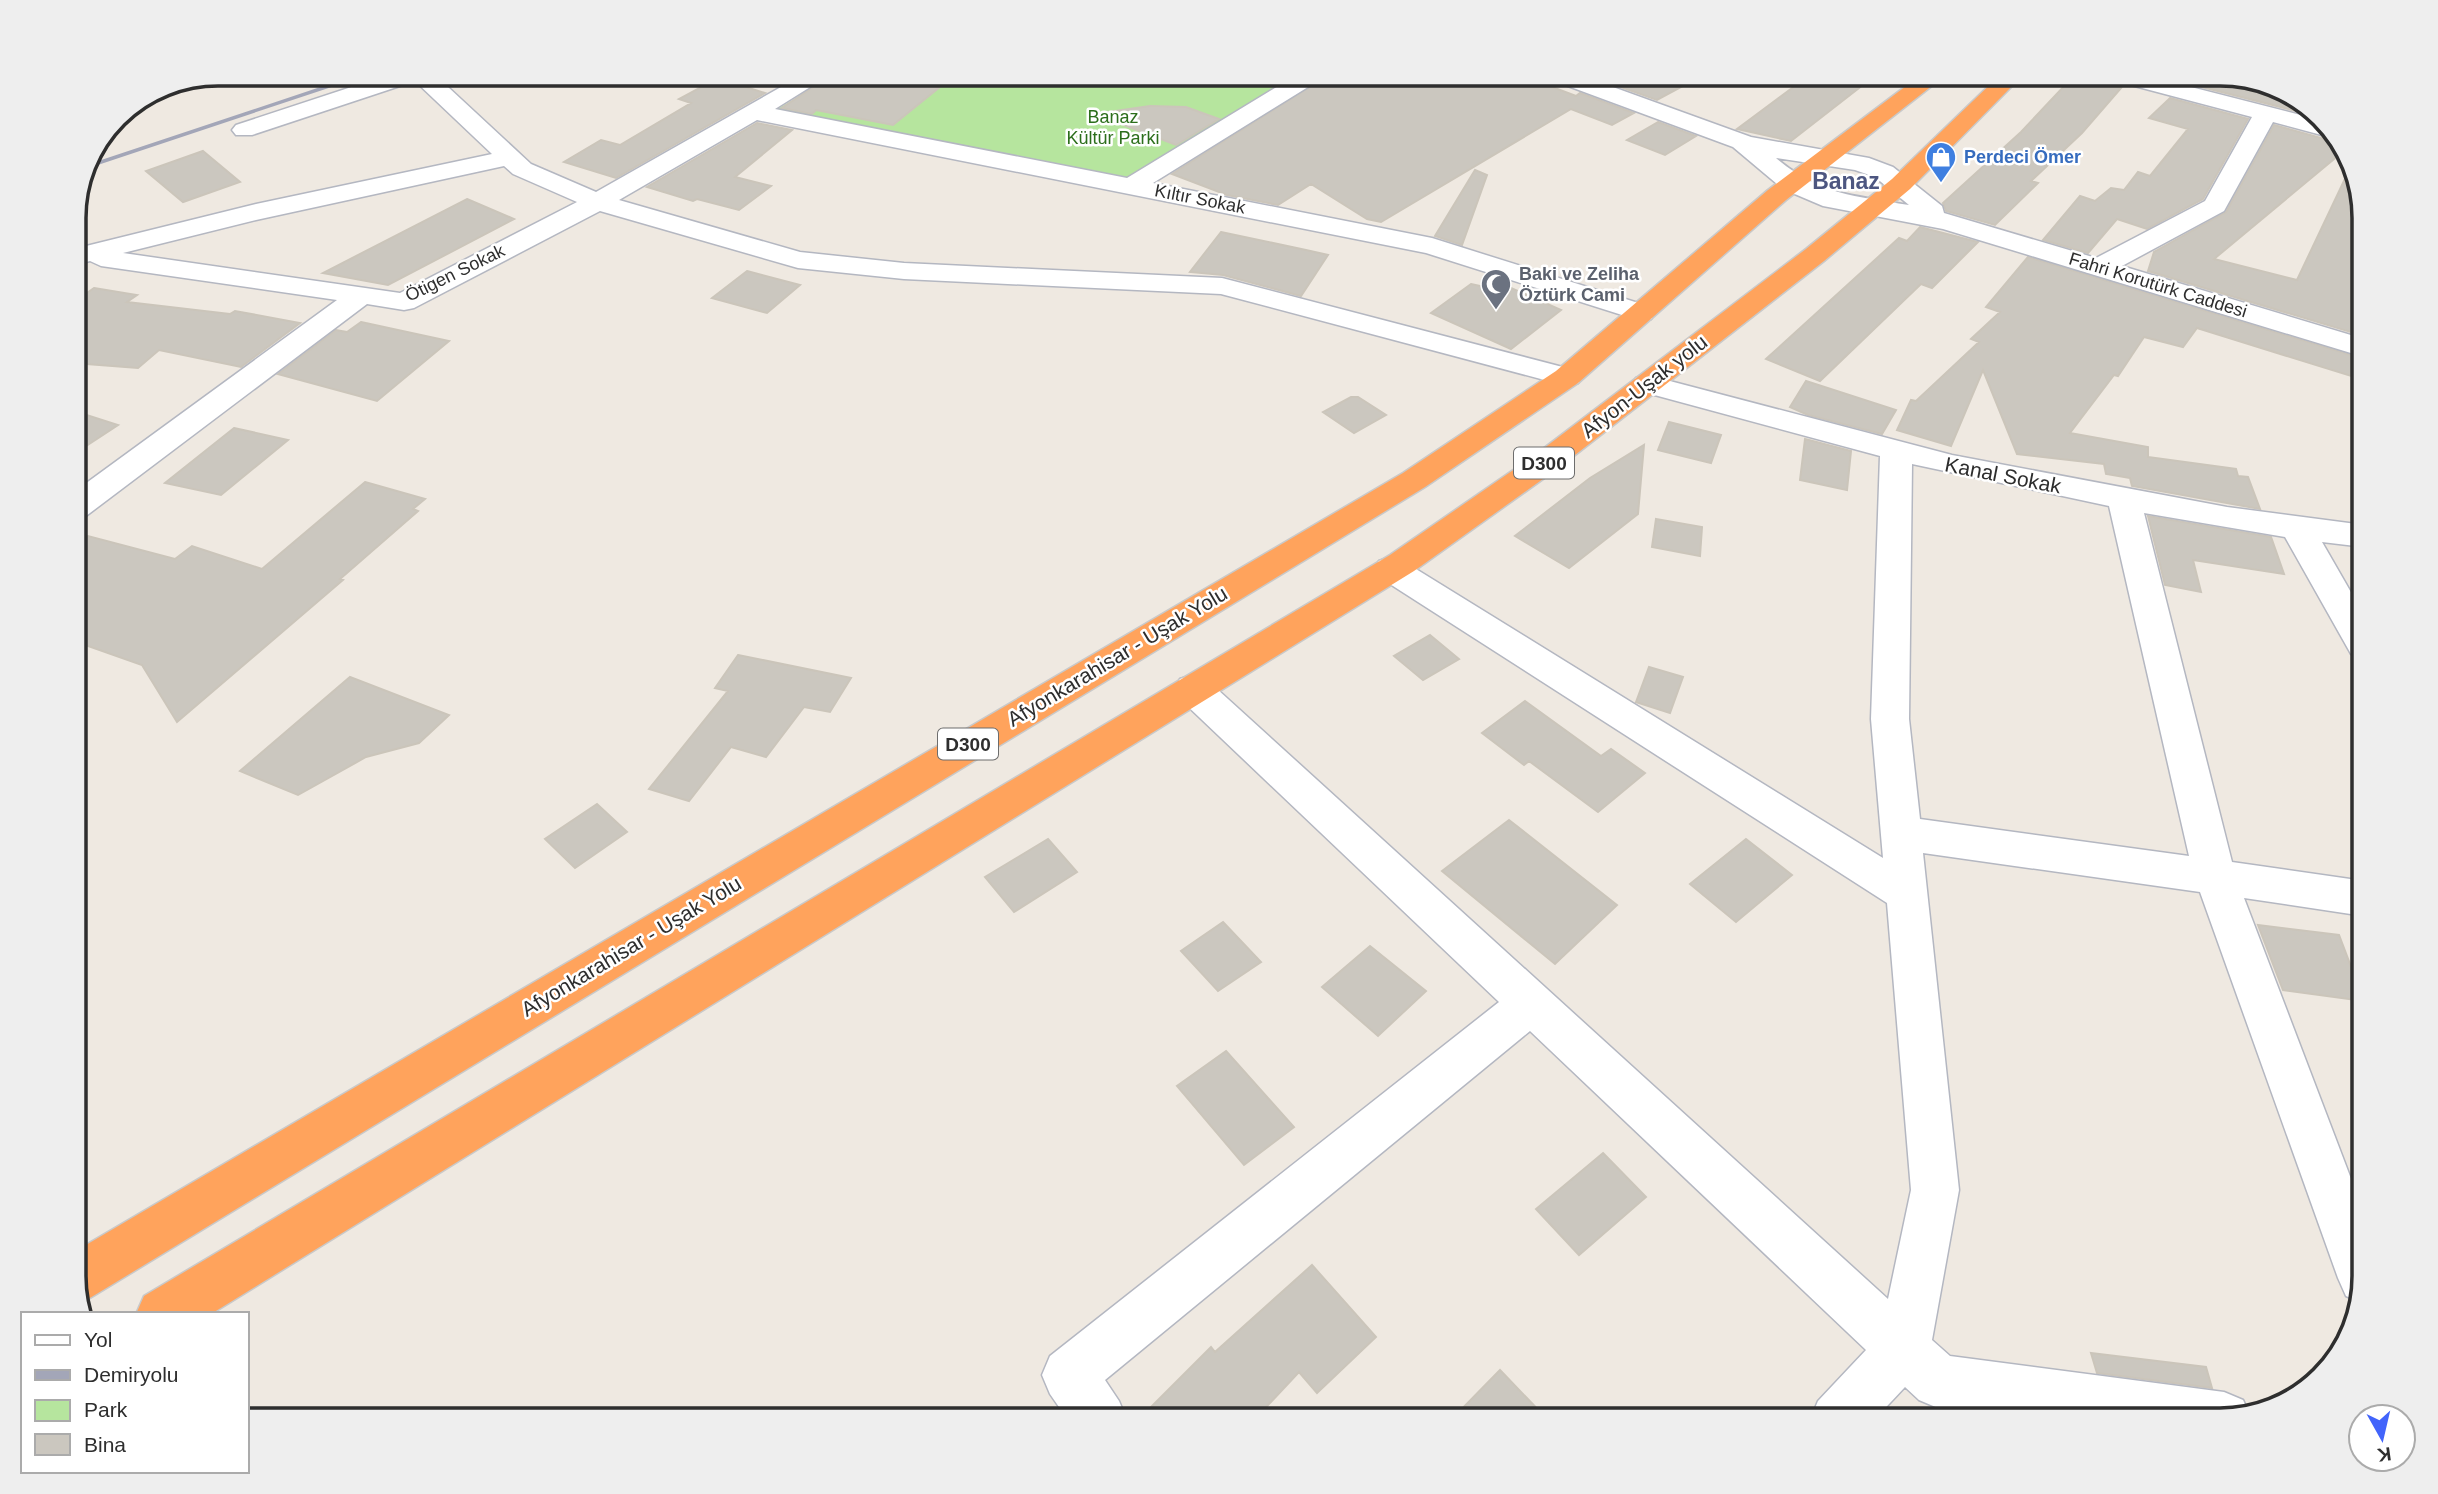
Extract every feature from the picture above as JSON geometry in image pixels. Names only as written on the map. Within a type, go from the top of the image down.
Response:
[{"type":"highway","name":"Afyonkarahisar - Uşak Yolu","points":[[86,1275],[864,806],[1414,480],[1567,377],[1792,184],[1920,86]]},
{"type":"highway","points":[[1875,206],[2001,86]]},
{"type":"highway","name":"Afyon-Uşak yolu","points":[[1193,689],[1391,569],[1546,462],[1875,206]]},
{"type":"highway","name":"D300","points":[[165,1312],[1193,689]]},
{"type":"street","points":[[244,130],[376,86]]},
{"type":"street","points":[[434,86],[522,169],[597,202],[798,260],[904,271],[1222,286],[1567,377]]},
{"type":"street","name":"Ötigen Sokak","points":[[86,257],[404,302],[597,202],[753,112],[788,86]]},
{"type":"street","points":[[1133,186],[1294,86]]},
{"type":"street","points":[[1590,86],[1742,142],[1778,151],[1860,163],[1884,172],[1901,184],[1919,203],[1952,223]]},
{"type":"street","points":[[2162,86],[2314,126]]},
{"type":"street","points":[[2224,102],[2238,87]]},
{"type":"street","name":"Kıltır Sokak","points":[[753,112],[1432,246],[1641,313]]},
{"type":"street","points":[[2099,267],[2215,206],[2266,113]]},
{"type":"street","points":[[1742,142],[1792,184],[1832,201],[1875,206],[1952,223]]},
{"type":"street","points":[[86,254],[256,212],[510,157]]},
{"type":"street","name":"Fahri Korutürk Caddesi","points":[[1952,223],[2352,344]]},
{"type":"street","points":[[86,499],[362,295]]},
{"type":"street","name":"Kanal Sokak","points":[[1647,384],[1952,466],[2227,519],[2352,535]]},
{"type":"street","points":[[1847,1408],[1904,1349],[1935,1190],[1890,719],[1896,451]]},
{"type":"street","points":[[2124,499],[2215,877],[2352,1246]]},
{"type":"street","points":[[2297,528],[2352,624]]},
{"type":"street","points":[[1391,569],[1906,894]]},
{"type":"street","points":[[1193,689],[1938,1381],[2141,1408]]},
{"type":"street","points":[[1900,833],[2352,896]]},
{"type":"street","points":[[1092,1408],[1069,1375],[1531,1003]]},
{"type":"green space","name":"Banaz Kültür Parki","points":[[817,86],[1290,86],[1128,185],[767,115]]},
{"type":"building","points":[[703,86],[743,86],[765,93],[616,178],[564,162],[601,140],[620,145],[691,103],[679,99]]},
{"type":"building","points":[[815,86],[941,86],[893,125],[816,110],[812,114],[782,108]]},
{"type":"building","points":[[1311,86],[1550,86],[1576,96],[1580,93],[1634,113],[1612,125],[1571,109],[1381,222],[1367,219],[1311,184],[1278,205],[1227,195],[1172,174]]},
{"type":"building","points":[[1618,86],[1683,86],[1657,100]]},
{"type":"building","points":[[1795,86],[1862,86],[1791,141],[1737,129]]},
{"type":"building","points":[[2064,86],[2121,88],[2082,133],[2031,181],[2038,183],[1995,225],[1946,211],[1943,203],[2021,132]]},
{"type":"building","points":[[2198,86],[2254,90],[2286,103],[2299,112]]},
{"type":"building","points":[[2170,98],[2248,119],[2203,199],[2147,229],[2117,219],[2088,253],[2043,240],[2080,196],[2095,201],[2111,188],[2124,190],[2138,172],[2150,176],[2188,129],[2149,118]]},
{"type":"building","points":[[1150,106],[1186,107],[1219,119],[1176,145],[1095,114]]},
{"type":"building","points":[[1658,122],[1696,136],[1665,155],[1627,140]]},
{"type":"building","points":[[757,123],[792,130],[735,177],[771,186],[739,210],[697,199],[693,201],[647,187]]},
{"type":"building","points":[[2274,125],[2326,139],[2337,157],[2214,259],[2297,280],[2346,177],[2352,209],[2352,332],[2148,271],[2154,252],[2226,212]]},
{"type":"building","points":[[203,151],[240,182],[183,202],[146,171]]},
{"type":"building","points":[[1475,170],[1487,175],[1462,245],[1435,236]]},
{"type":"building","points":[[467,199],[514,219],[388,285],[323,273]]},
{"type":"building","points":[[1920,227],[1978,242],[1932,288],[1921,284],[1820,381],[1766,359],[1899,238],[1907,241]]},
{"type":"building","points":[[1221,232],[1328,255],[1301,296],[1223,275],[1190,272]]},
{"type":"building","points":[[2028,257],[2352,355],[2352,376],[2197,328],[2183,347],[2144,337],[2118,376],[2114,375],[2070,433],[2148,447],[2148,457],[2236,469],[2238,476],[2248,477],[2260,509],[2132,486],[2130,478],[2106,474],[2104,464],[2017,454],[1983,370],[1951,446],[1897,430],[1911,400],[1916,401],[1979,342],[1971,339],[2000,312],[1986,307]]},
{"type":"building","points":[[747,271],[800,285],[767,313],[712,298]]},
{"type":"building","name":"Baki ve Zeliha Öztürk Cami","points":[[1471,284],[1507,292],[1509,287],[1561,310],[1511,349],[1431,313]]},
{"type":"building","points":[[94,288],[137,295],[127,302],[230,314],[235,311],[300,323],[241,367],[159,350],[138,368],[86,364],[86,294]]},
{"type":"building","points":[[361,322],[449,341],[377,401],[278,374],[336,330],[347,332]]},
{"type":"building","points":[[1806,381],[1896,410],[1882,434],[1808,415],[1790,407]]},
{"type":"building","points":[[1351,397],[1358,397],[1386,415],[1354,433],[1323,412]]},
{"type":"building","points":[[86,415],[118,425],[86,446]]},
{"type":"building","points":[[1669,422],[1721,435],[1711,463],[1658,450]]},
{"type":"building","points":[[234,428],[288,440],[221,495],[165,483]]},
{"type":"building","points":[[1805,439],[1851,451],[1847,490],[1800,480]]},
{"type":"building","points":[[1644,445],[1638,514],[1569,568],[1515,536],[1590,478]]},
{"type":"building","points":[[365,482],[425,499],[413,509],[418,511],[340,579],[343,580],[177,722],[142,665],[86,645],[88,536],[175,559],[192,546],[262,569]]},
{"type":"building","points":[[2148,516],[2271,537],[2284,574],[2193,560],[2201,592],[2165,585]]},
{"type":"building","points":[[1656,519],[1702,527],[1700,556],[1652,547]]},
{"type":"building","points":[[1430,635],[1459,659],[1423,680],[1394,656]]},
{"type":"building","points":[[738,655],[851,678],[830,712],[804,707],[766,757],[731,747],[689,801],[649,789],[728,691],[715,688]]},
{"type":"building","points":[[1649,667],[1683,677],[1670,713],[1636,702]]},
{"type":"building","points":[[350,677],[449,715],[419,743],[366,757],[298,795],[240,771]]},
{"type":"building","points":[[1525,701],[1601,756],[1611,749],[1645,773],[1598,812],[1529,761],[1524,765],[1482,733]]},
{"type":"building","points":[[597,804],[627,832],[575,868],[545,839]]},
{"type":"building","points":[[1509,820],[1617,905],[1555,964],[1442,871]]},
{"type":"building","points":[[1048,839],[1077,872],[1014,912],[985,877]]},
{"type":"building","points":[[1746,839],[1792,875],[1736,922],[1690,884]]},
{"type":"building","points":[[1223,922],[1261,962],[1218,991],[1181,951]]},
{"type":"building","points":[[2258,925],[2339,935],[2352,969],[2352,999],[2283,990]]},
{"type":"building","points":[[1370,946],[1426,991],[1378,1036],[1322,987]]},
{"type":"building","points":[[1226,1051],[1294,1127],[1244,1165],[1177,1086]]},
{"type":"building","points":[[1603,1153],[1646,1197],[1579,1255],[1536,1209]]},
{"type":"building","points":[[1312,1265],[1376,1337],[1317,1393],[1299,1372],[1265,1408],[1150,1408],[1211,1347],[1215,1352]]},
{"type":"building","points":[[2091,1353],[2206,1367],[2212,1388],[2097,1373]]},
{"type":"building","points":[[1500,1370],[1536,1408],[1463,1408]]},
{"type":"railway","points":[[98,163],[329,86]]},
{"type":"place","name":"Perdeci Ömer","points":[[1941,184]]},
{"type":"place","name":"Baki ve Zeliha Öztürk Cami","points":[[1496,311]]},
{"type":"district","name":"Banaz","points":[[1846,181]]}]
